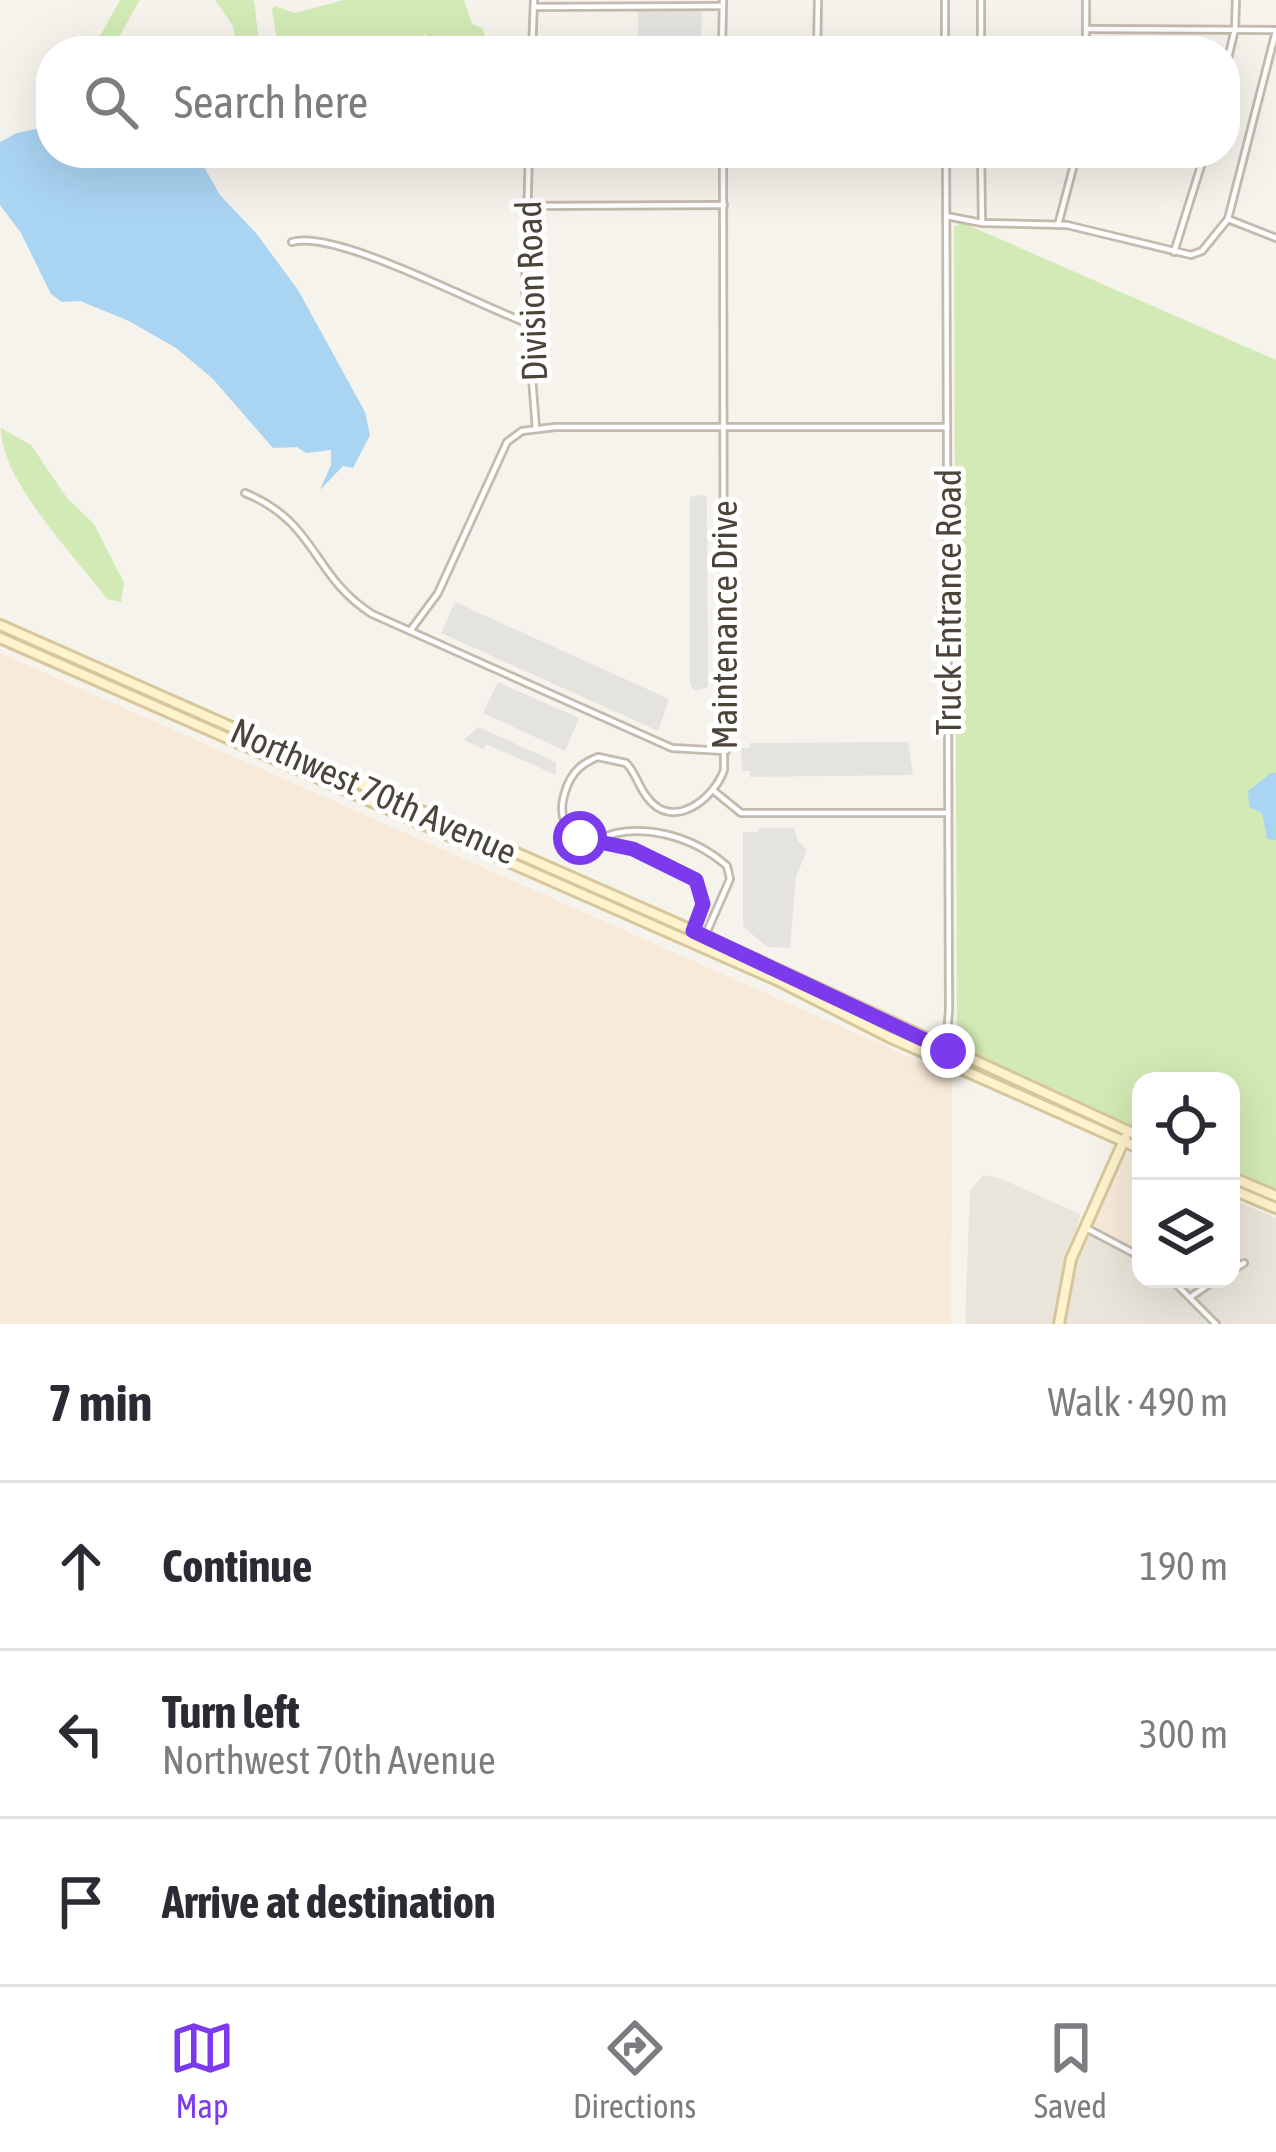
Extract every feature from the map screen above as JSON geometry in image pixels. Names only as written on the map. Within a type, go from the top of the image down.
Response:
[{"type":"main road","name":"Northwest 70th Avenue","points":[[0,625],[691,936],[1132,1141]]},
{"type":"main road","name":"Northwest 70th Avenue","points":[[0,638],[691,936],[705,936],[946,1056]]},
{"type":"main road","name":"Northwest 70th Avenue","points":[[1126,1136],[1132,1136]]},
{"type":"main road","points":[[1059,1324],[1065,1282],[1126,1136]]},
{"type":"main road","points":[[1238,1180],[1276,1196]]},
{"type":"main road","points":[[1240,1193],[1276,1208]]},
{"type":"street","points":[[817,36],[818,0]]},
{"type":"street","points":[[945,0],[946,36]]},
{"type":"street","points":[[981,0],[981,36]]},
{"type":"street","points":[[1086,0],[1087,36]]},
{"type":"street","points":[[1233,36],[1236,0]]},
{"type":"street","points":[[533,36],[534,3],[723,3],[722,36]]},
{"type":"street","points":[[946,216],[982,223],[1058,224],[1191,255],[1202,251],[1228,219],[1276,30],[1087,29]]},
{"type":"street","name":"Division Road","points":[[528,168],[524,242],[536,429]]},
{"type":"street","name":"Maintenance Drive","points":[[593,842],[580,838],[565,820],[564,794],[574,772],[598,757],[626,763],[646,796],[666,811],[690,808],[714,791],[724,770],[723,168]]},
{"type":"street","name":"Truck Entrance Road","points":[[946,168],[946,1056]]},
{"type":"street","points":[[981,168],[982,223]]},
{"type":"street","points":[[1058,224],[1073,168]]},
{"type":"street","points":[[1174,251],[1199,168]]},
{"type":"street","points":[[527,206],[724,205]]},
{"type":"street","points":[[1228,219],[1276,238]]},
{"type":"street","points":[[292,242],[314,239],[360,253],[527,323]]},
{"type":"street","points":[[410,632],[438,593],[513,435],[536,429],[947,428]]},
{"type":"street","points":[[245,493],[292,520],[330,577],[362,608],[671,748],[726,751]]},
{"type":"street","points":[[714,791],[741,813],[949,813]]},
{"type":"street","points":[[593,842],[616,832],[645,829],[722,861],[730,879],[705,936]]},
{"type":"street","points":[[593,842],[633,849],[696,880],[703,904],[691,936]]},
{"type":"street","points":[[1085,1227],[1132,1253]]},
{"type":"street","points":[[1240,1265],[1244,1263]]},
{"type":"street","points":[[1182,1288],[1216,1324]]},
{"type":"street","points":[[1192,1296],[1204,1288]]},
{"type":"shaded area","points":[[638,11],[702,11],[701,36],[638,36]]},
{"type":"shaded area","points":[[690,497],[707,497],[708,687],[694,691],[690,684]]},
{"type":"shaded area","points":[[455,602],[669,699],[658,731],[441,633]]},
{"type":"shaded area","points":[[0,653],[952,1076],[951,1324],[0,1324]]},
{"type":"shaded area","points":[[498,682],[579,718],[565,751],[483,713]]},
{"type":"shaded area","points":[[478,727],[556,762],[556,775],[486,744],[483,749],[464,740]]},
{"type":"shaded area","points":[[908,742],[913,775],[750,777],[750,771],[742,771],[741,748],[750,748],[750,743]]},
{"type":"shaded area","points":[[759,828],[794,828],[807,850],[796,877],[790,948],[767,947],[743,926],[743,832],[758,832]]},
{"type":"shaded area","points":[[1132,1154],[1132,1247],[1093,1221],[1119,1164]]},
{"type":"shaded area","points":[[983,1175],[1080,1214],[1054,1324],[965,1324],[970,1191]]},
{"type":"shaded area","points":[[1240,1203],[1276,1218],[1276,1324],[1219,1324],[1185,1288],[1240,1288]]},
{"type":"shaded area","points":[[1092,1234],[1132,1257],[1132,1288],[1173,1288],[1208,1324],[1064,1324],[1075,1260],[1085,1237]]},
{"type":"green space","points":[[120,0],[140,0],[119,36],[101,34]]},
{"type":"green space","points":[[215,0],[254,0],[258,36],[235,36]]},
{"type":"green space","points":[[344,0],[464,0],[472,24],[485,35],[277,36],[272,9],[295,13]]},
{"type":"green space","points":[[963,223],[1276,360],[1276,1190],[1240,1174],[1240,1072],[1132,1072],[1132,1126],[957,1046],[954,227]]},
{"type":"green space","points":[[1,428],[31,445],[67,498],[94,524],[124,583],[121,602],[107,599],[26,494],[4,449]]},
{"type":"water","points":[[36,129],[36,168],[205,168],[220,195],[256,233],[298,290],[365,412],[370,435],[353,468],[343,466],[320,490],[331,465],[331,450],[306,453],[297,447],[273,448],[212,378],[176,348],[129,321],[80,301],[62,302],[51,294],[21,233],[0,205],[0,142]]},
{"type":"water","points":[[1276,773],[1276,840],[1267,839],[1262,813],[1249,807],[1248,791]]},
{"type":"route","points":[[580,838],[633,849],[696,880],[703,904],[693,931],[948,1051]]}]
